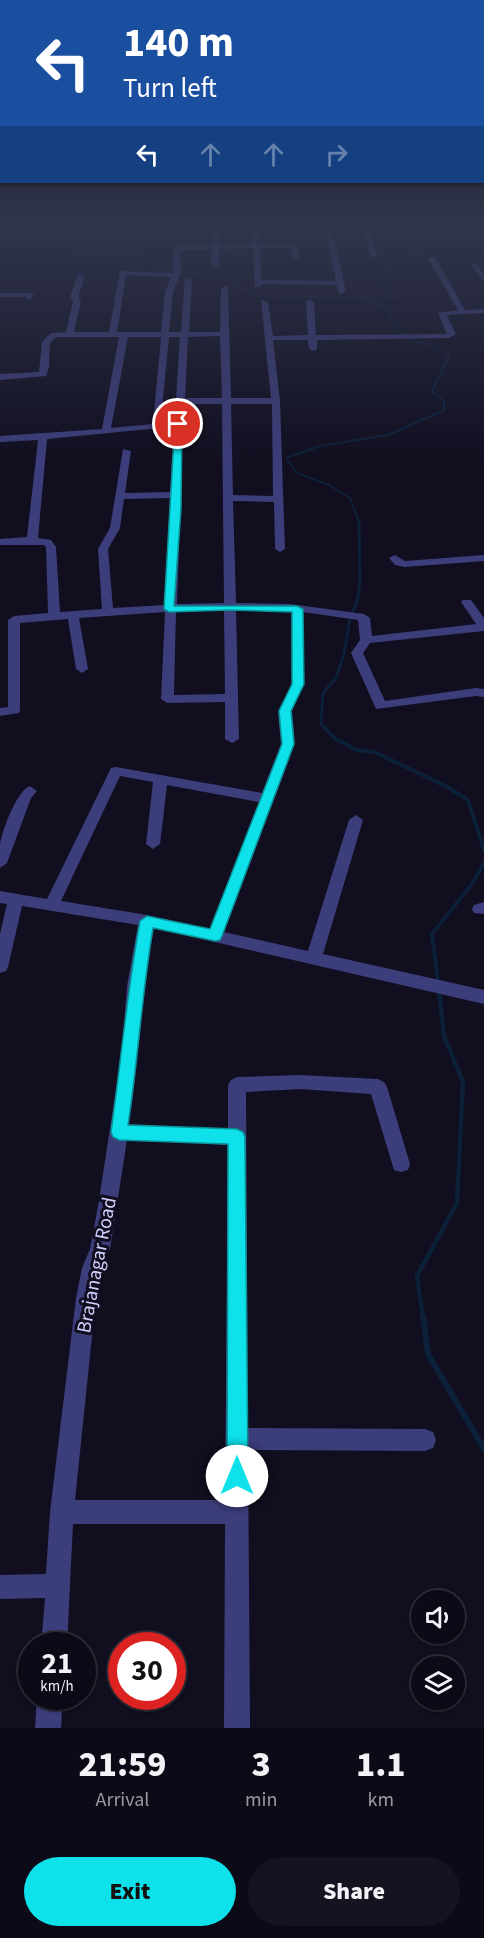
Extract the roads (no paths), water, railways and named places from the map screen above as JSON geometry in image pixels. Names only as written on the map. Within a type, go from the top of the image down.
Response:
[{"type":"street","points":[[70,334],[76,306]]},
{"type":"street","points":[[106,431],[120,306]]},
{"type":"street","points":[[0,439],[157,426],[168,306]]},
{"type":"street","points":[[186,306],[169,609],[167,699],[230,698]]},
{"type":"street","points":[[225,306],[232,739]]},
{"type":"street","points":[[265,306],[276,401],[279,549]]},
{"type":"street","points":[[310,306],[313,349]]},
{"type":"street","points":[[459,306],[463,312]]},
{"type":"street","points":[[269,338],[449,336],[452,330],[442,314],[484,311]]},
{"type":"street","points":[[0,377],[43,374],[46,342],[54,335],[224,334]]},
{"type":"street","points":[[160,401],[276,401]]},
{"type":"street","points":[[32,540],[43,437]]},
{"type":"street","points":[[108,613],[103,549],[115,528],[126,451]]},
{"type":"street","points":[[119,496],[175,495]]},
{"type":"street","points":[[228,498],[278,499]]},
{"type":"street","points":[[0,542],[32,540],[47,542],[51,547],[54,616]]},
{"type":"street","points":[[395,558],[399,563],[405,564],[484,558]]},
{"type":"street","points":[[366,640],[484,627],[467,602]]},
{"type":"street","points":[[1,622],[54,616],[229,607],[344,613],[364,618],[366,640],[357,653],[381,706],[476,692],[484,693]]},
{"type":"street","points":[[215,936],[288,744],[285,711],[298,684],[297,609]]},
{"type":"street","points":[[73,615],[82,669]]},
{"type":"street","points":[[0,712],[14,710],[14,620]]},
{"type":"street","points":[[52,905],[116,771],[267,799]]},
{"type":"street","points":[[153,844],[161,778]]},
{"type":"street","points":[[0,863],[25,796],[30,790]]},
{"type":"street","points":[[314,958],[356,820]]},
{"type":"street","points":[[0,968],[8,898],[147,921],[484,997]]},
{"type":"street","name":"Brajanagar Road","points":[[55,1632],[62,1512],[86,1298],[92,1268],[100,1249],[119,1132],[131,1051],[135,986],[147,921]]},
{"type":"street","points":[[237,1728],[237,1085],[300,1082],[378,1087],[401,1164]]},
{"type":"street","points":[[119,1132],[237,1137]]},
{"type":"street","points":[[237,1439],[425,1440]]},
{"type":"street","points":[[62,1512],[237,1512]]},
{"type":"street","points":[[0,1587],[58,1586]]},
{"type":"street","points":[[48,1728],[49,1710]]},
{"type":"waterway","points":[[380,306],[388,309],[394,323],[406,338],[438,348],[449,355],[448,357]]},
{"type":"waterway","points":[[359,522],[350,498],[329,485],[297,473],[286,458],[320,446],[388,435],[444,410],[444,402],[432,391],[449,356]]},
{"type":"waterway","points":[[326,730],[321,724],[323,693],[336,678],[344,654],[350,618],[357,602],[360,583],[359,521]]},
{"type":"waterway","points":[[325,728],[334,738],[356,750],[375,752],[449,788],[468,800],[484,850]]},
{"type":"waterway","points":[[438,983],[432,934],[472,884],[484,863]]},
{"type":"waterway","points":[[423,1318],[417,1276],[457,1203],[463,1082],[444,1036],[439,990]]},
{"type":"waterway","points":[[423,1316],[428,1354],[484,1449]]}]
